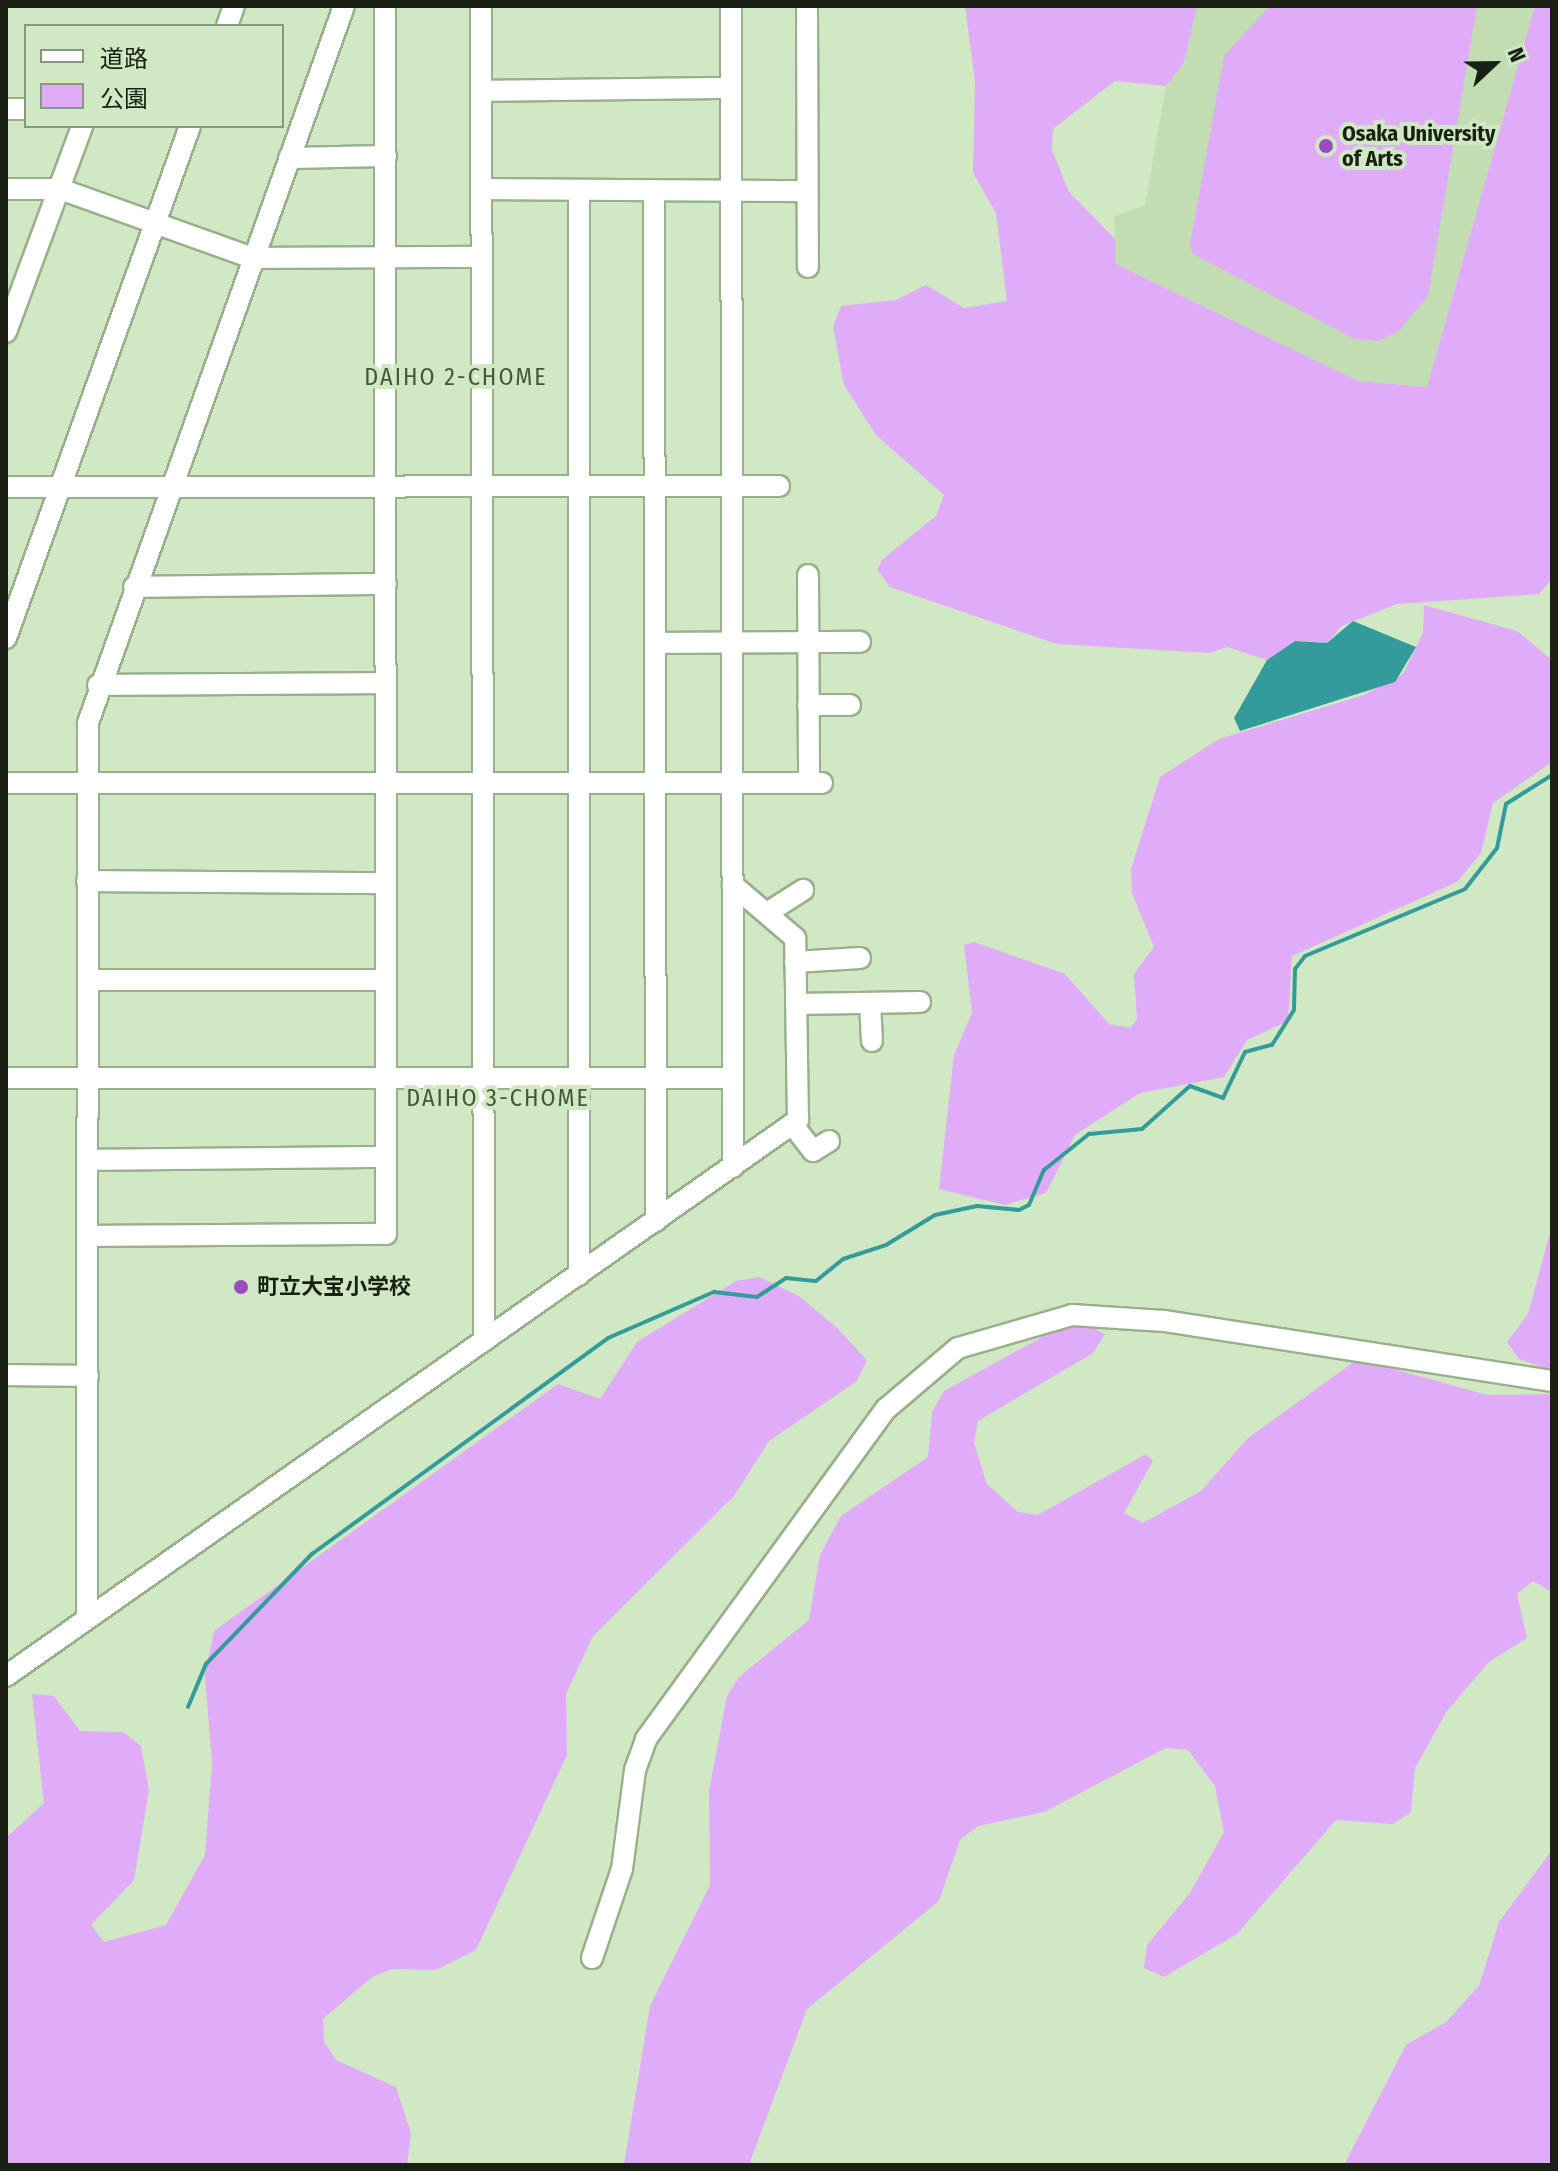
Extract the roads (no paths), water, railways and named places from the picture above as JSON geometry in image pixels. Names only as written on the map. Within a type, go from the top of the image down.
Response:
[{"type":"street","points":[[87,1618],[87,783],[98,685],[344,6]]},
{"type":"street","points":[[89,1236],[386,1234],[385,6]]},
{"type":"street","points":[[481,6],[484,1341]]},
{"type":"street","points":[[731,6],[733,1167]]},
{"type":"street","points":[[807,6],[808,267]]},
{"type":"street","points":[[481,91],[730,88]]},
{"type":"street","points":[[6,332],[14,291],[60,189],[81,128]]},
{"type":"street","points":[[6,638],[189,128]]},
{"type":"street","points":[[289,158],[386,156]]},
{"type":"street","points":[[6,189],[60,189],[253,258],[481,257]]},
{"type":"street","points":[[481,189],[807,191]]},
{"type":"street","points":[[579,190],[579,1275]]},
{"type":"street","points":[[654,190],[656,1221]]},
{"type":"street","points":[[6,487],[779,486]]},
{"type":"street","points":[[6,783],[815,783],[808,705],[808,575]]},
{"type":"street","points":[[134,587],[386,584]]},
{"type":"street","points":[[655,643],[860,642]]},
{"type":"street","points":[[98,685],[385,683]]},
{"type":"street","points":[[808,705],[850,705]]},
{"type":"street","points":[[87,881],[386,883]]},
{"type":"street","points":[[733,885],[795,938],[792,1124],[813,1151],[829,1141]]},
{"type":"street","points":[[767,913],[803,890]]},
{"type":"street","points":[[795,962],[860,958]]},
{"type":"street","points":[[88,980],[386,980]]},
{"type":"street","points":[[796,1004],[920,1002]]},
{"type":"street","points":[[870,1003],[872,1041]]},
{"type":"street","points":[[6,1078],[732,1078]]},
{"type":"street","points":[[6,1676],[792,1124]]},
{"type":"street","points":[[88,1160],[386,1157]]},
{"type":"street","points":[[592,1958],[622,1869],[635,1770],[646,1739],[886,1409],[958,1348],[1072,1315],[1179,1323],[1552,1381]]},
{"type":"street","points":[[6,1375],[88,1376]]},
{"type":"water","points":[[1353,621],[1416,647],[1395,682],[1240,731],[1234,718],[1267,660],[1295,641],[1327,643]]},
{"type":"waterway","points":[[188,1707],[206,1664],[312,1554],[608,1338],[714,1292],[757,1297],[786,1278],[816,1281],[843,1259],[886,1245],[935,1215],[977,1206],[1019,1210],[1029,1205],[1044,1170],[1089,1134],[1142,1129],[1190,1086],[1223,1098],[1245,1052],[1272,1045],[1294,1010],[1295,969],[1305,956],[1465,889],[1497,848],[1506,804],[1552,775]]},
{"type":"place","name":"Osaka University of Arts","points":[[1326,146]]},
{"type":"place","name":"町立大宝小学校","points":[[241,1287]]},
{"type":"district","name":"DAIHO 2-CHOME","points":[[456,378]]},
{"type":"district","name":"DAIHO 3-CHOME","points":[[498,1099]]}]
